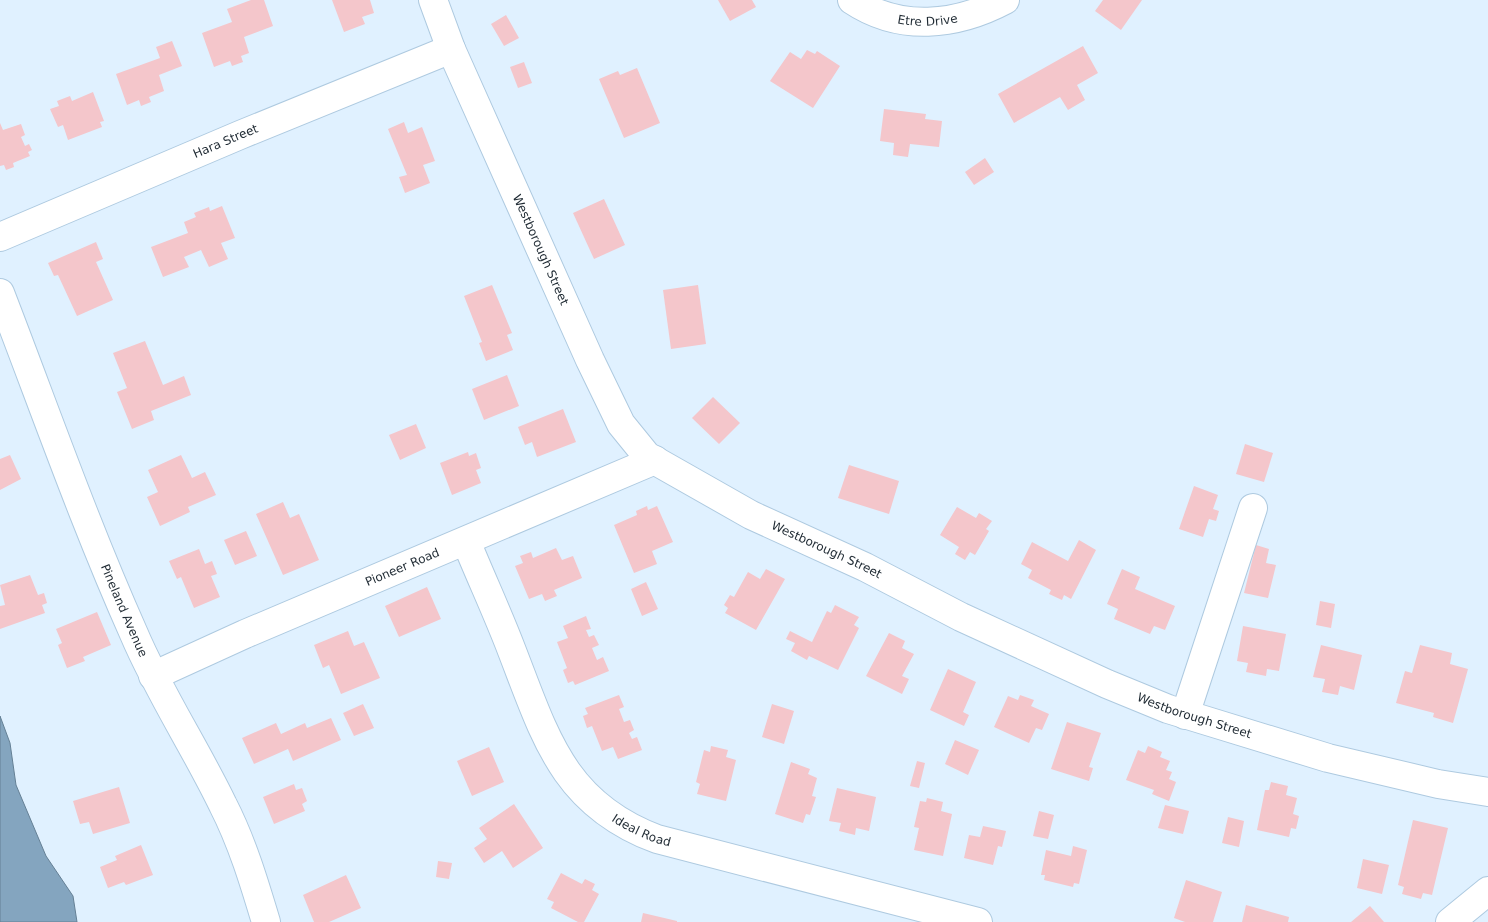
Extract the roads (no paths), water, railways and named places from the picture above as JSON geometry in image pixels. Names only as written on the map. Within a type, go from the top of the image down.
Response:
[{"type":"street","name":"Westborough Street","points":[[433,0],[452,49],[563,300],[621,424],[647,456],[751,515],[865,568],[961,617],[1107,684],[1185,715],[1288,744],[1328,758],[1438,784],[1488,792]]},
{"type":"street","name":"Etre Drive","points":[[852,0],[896,21],[931,22],[976,14],[1005,0]]},
{"type":"street","name":"Hara Street","points":[[0,237],[240,135],[452,49]]},
{"type":"street","name":"Pineland Avenue","points":[[3,310],[67,474],[153,676],[224,806],[250,868],[266,922]]},
{"type":"street","name":"Pioneer Road","points":[[153,676],[245,634],[655,460]]},
{"type":"street","points":[[1185,715],[1253,508]]},
{"type":"street","name":"Ideal Road","points":[[466,541],[505,632],[545,736],[570,777],[596,806],[631,829],[657,839],[978,922]]},
{"type":"street","points":[[1450,922],[1488,891]]},
{"type":"water","points":[[0,716],[10,743],[16,785],[46,856],[73,896],[77,922],[0,922]]}]
